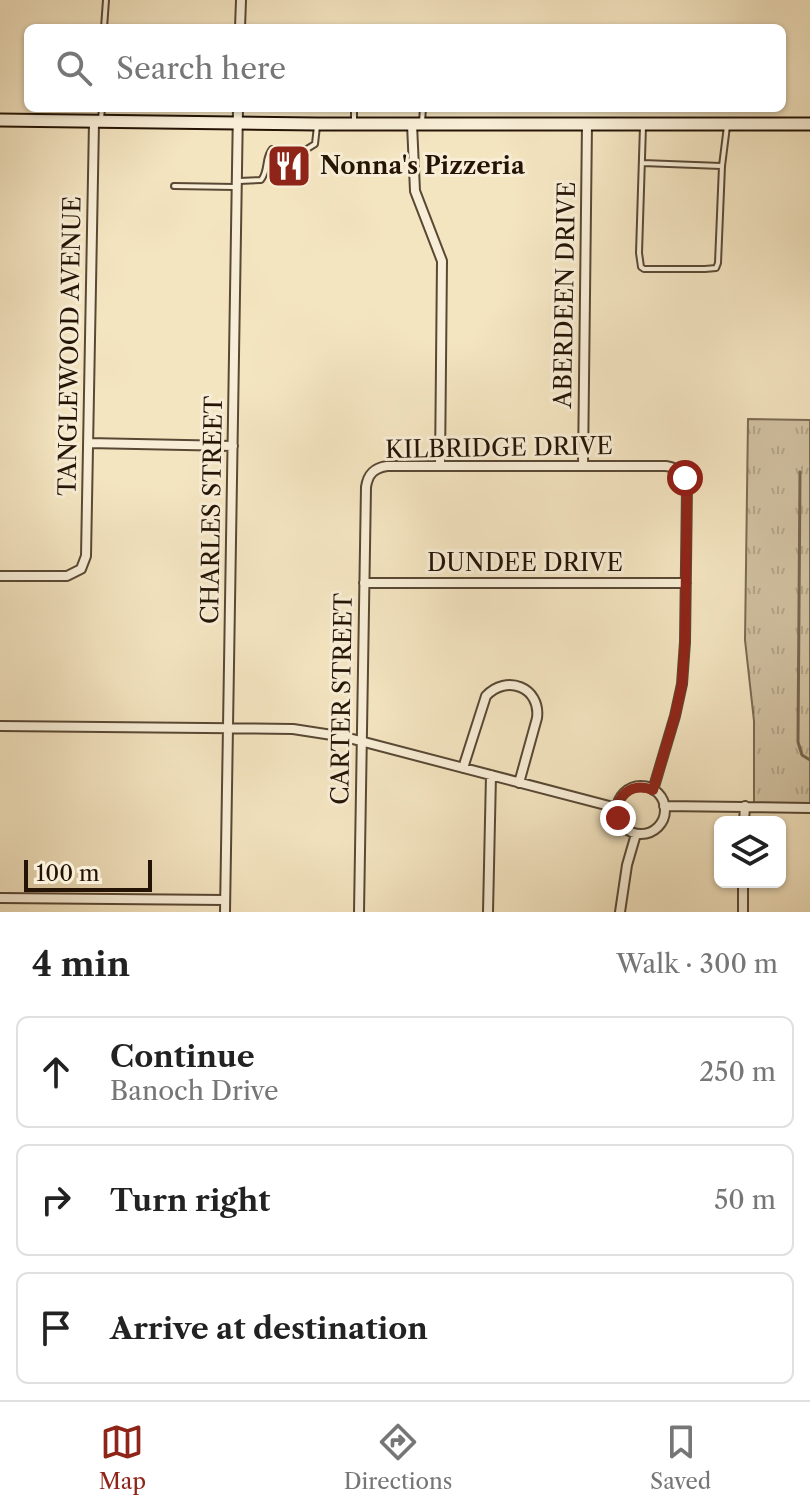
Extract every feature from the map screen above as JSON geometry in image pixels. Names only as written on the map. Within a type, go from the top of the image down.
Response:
[{"type":"main road","points":[[0,120],[317,124],[810,124]]},
{"type":"street","points":[[240,24],[241,0]]},
{"type":"street","name":"CHARLES STREET","points":[[225,912],[238,112]]},
{"type":"street","name":"TANGLEWOOD AVENUE","points":[[0,576],[67,576],[81,569],[86,556],[98,122]]},
{"type":"street","points":[[417,124],[415,191],[442,261],[440,466]]},
{"type":"street","name":"ABERDEEN DRIVE","points":[[583,466],[587,124]]},
{"type":"street","points":[[88,443],[233,446]]},
{"type":"street","name":"KILBRIDGE DRIVE","points":[[366,487],[370,475],[378,468],[387,466],[671,467],[685,478],[687,488],[686,583]]},
{"type":"street","name":"CARTER STREET","points":[[359,912],[366,487]]},
{"type":"street","name":"DUNDEE DRIVE","points":[[364,583],[686,583]]},
{"type":"street","points":[[653,790],[682,684],[686,583]]},
{"type":"street","points":[[463,768],[486,696],[501,685],[516,685],[529,692],[538,708],[519,783]]},
{"type":"street","points":[[0,726],[306,730],[361,741],[617,808]]},
{"type":"street","points":[[488,912],[491,775]]},
{"type":"street","points":[[645,787],[653,790],[664,806],[664,817],[658,827],[648,833],[636,834],[620,823],[617,808],[629,789],[645,787]]},
{"type":"street","points":[[664,806],[810,808]]},
{"type":"street","points":[[744,816],[745,806]]},
{"type":"street","points":[[620,912],[627,865],[636,834]]},
{"type":"street","points":[[743,888],[743,912]]},
{"type":"street","points":[[0,898],[225,900]]},
{"type":"lane","points":[[104,24],[106,0]]},
{"type":"lane","points":[[98,122],[101,112]]},
{"type":"lane","points":[[354,112],[354,124]]},
{"type":"lane","points":[[417,124],[422,112]]},
{"type":"lane","points":[[174,186],[261,180],[266,174],[267,155],[272,149],[307,149],[315,144],[317,124]]},
{"type":"lane","points":[[643,124],[639,262],[644,269],[716,268],[727,124]]},
{"type":"lane","points":[[643,163],[722,166]]},
{"type":"green space","points":[[748,419],[810,420],[810,804],[754,803],[754,721],[745,640]]},
{"type":"waterway","points":[[800,472],[798,742],[802,755],[810,760]]},
{"type":"place","name":"Nonna's Pizzeria","points":[[289,166]]},
{"type":"route","points":[[618,818],[619,801],[629,789],[645,787],[653,790],[682,684],[685,478]]}]
